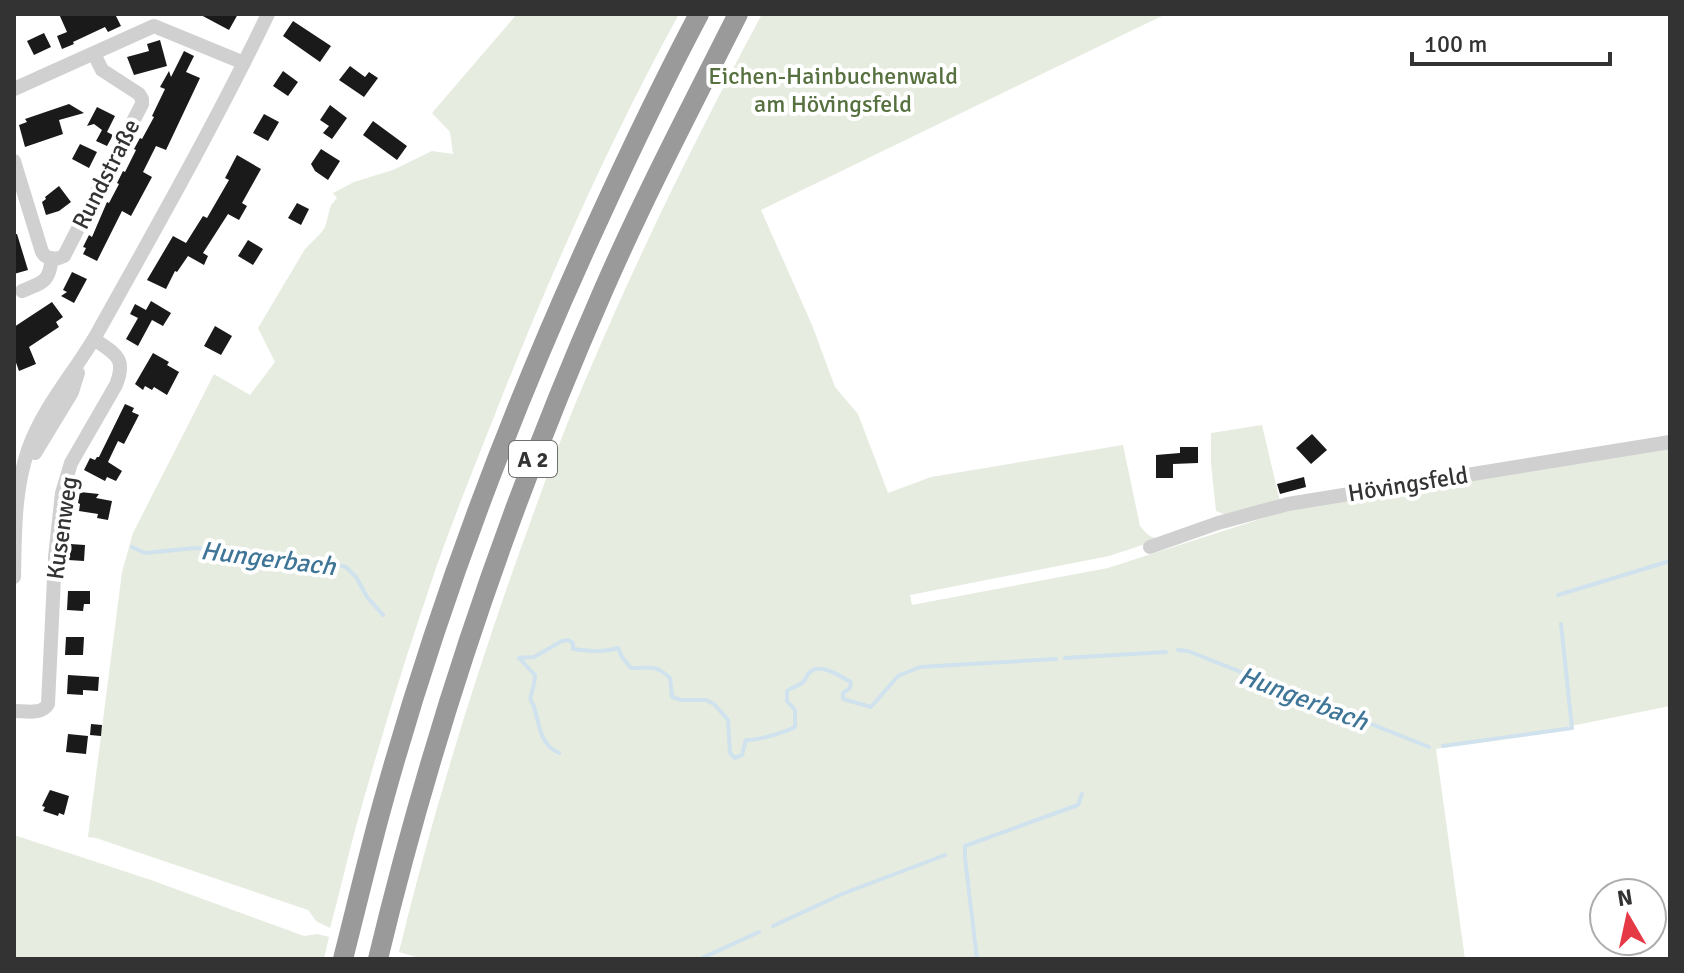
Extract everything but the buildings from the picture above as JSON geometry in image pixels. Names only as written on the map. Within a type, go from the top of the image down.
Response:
[{"type":"highway","name":"A 2","points":[[343,959],[382,805],[413,701],[494,466],[577,265],[668,72],[699,14]]},
{"type":"highway","name":"A 2","points":[[378,959],[421,794],[450,698],[535,455],[603,290],[664,158],[738,14]]},
{"type":"street","name":"Kusenweg","points":[[14,577],[18,472],[72,392],[84,358],[161,222],[268,14]]},
{"type":"street","points":[[14,89],[154,26],[244,63]]},
{"type":"street","name":"Rundstraße","points":[[14,161],[42,252],[45,256],[60,258],[66,254],[142,104],[139,94],[102,70],[94,54]]},
{"type":"street","name":"Rundstraße","points":[[22,291],[47,279],[52,258]]},
{"type":"street","name":"Kusenweg","points":[[14,711],[42,711],[47,708],[55,557],[62,493],[71,463],[120,376],[117,356],[94,339]]},
{"type":"street","name":"Hövingsfeld","points":[[1150,547],[1218,523],[1288,504],[1670,442]]},
{"type":"green space","points":[[517,14],[679,14],[630,108],[562,252],[460,504],[395,695],[330,928],[316,921],[308,910],[88,837],[122,572],[133,533],[214,374],[250,395],[275,362],[258,328],[305,249],[325,227],[331,205],[337,198],[333,193],[432,151],[453,154],[450,132],[432,113]]},
{"type":"green space","name":"Eichen-Hainbuchenwald am Hövingsfeld","points":[[762,14],[1166,14],[761,210],[812,325],[835,387],[858,414],[888,493],[931,477],[1123,445],[1140,526],[1150,536],[1164,538],[1109,556],[910,595],[912,605],[1108,568],[1288,510],[1670,446],[1670,706],[1436,749],[1465,959],[423,959],[399,952],[465,715],[559,445],[651,233]]},
{"type":"green space","points":[[1262,425],[1280,502],[1226,515],[1216,511],[1211,433]]},
{"type":"green space","points":[[14,835],[151,880],[304,936],[318,934],[329,937],[324,959],[14,959]]},
{"type":"waterway","name":"Hungerbach","points":[[132,547],[145,553],[195,548],[280,556],[346,567],[383,615]]},
{"type":"waterway","name":"Hungerbach","points":[[1558,595],[1670,561]]},
{"type":"waterway","name":"Hungerbach","points":[[1443,746],[1572,728],[1561,624]]},
{"type":"waterway","name":"Hungerbach","points":[[519,658],[534,657],[568,640],[573,643],[573,649],[601,651],[618,648],[631,668],[656,669],[665,673],[670,678],[672,697],[706,700],[714,704],[728,720],[730,753],[735,758],[742,755],[746,740],[771,736],[795,727],[795,710],[787,701],[787,691],[802,683],[813,670],[828,670],[851,682],[850,688],[843,693],[843,699],[871,707],[898,676],[920,667],[1056,659]]},
{"type":"waterway","name":"Hungerbach","points":[[1178,650],[1188,651],[1429,747]]},
{"type":"waterway","name":"Hungerbach","points":[[1065,658],[1166,652]]},
{"type":"waterway","points":[[519,658],[535,675],[530,699],[541,733],[548,745],[559,753]]},
{"type":"waterway","points":[[977,959],[965,846],[1078,805],[1082,794]]},
{"type":"waterway","points":[[773,926],[842,894],[945,855]]},
{"type":"waterway","points":[[700,959],[759,932]]}]
